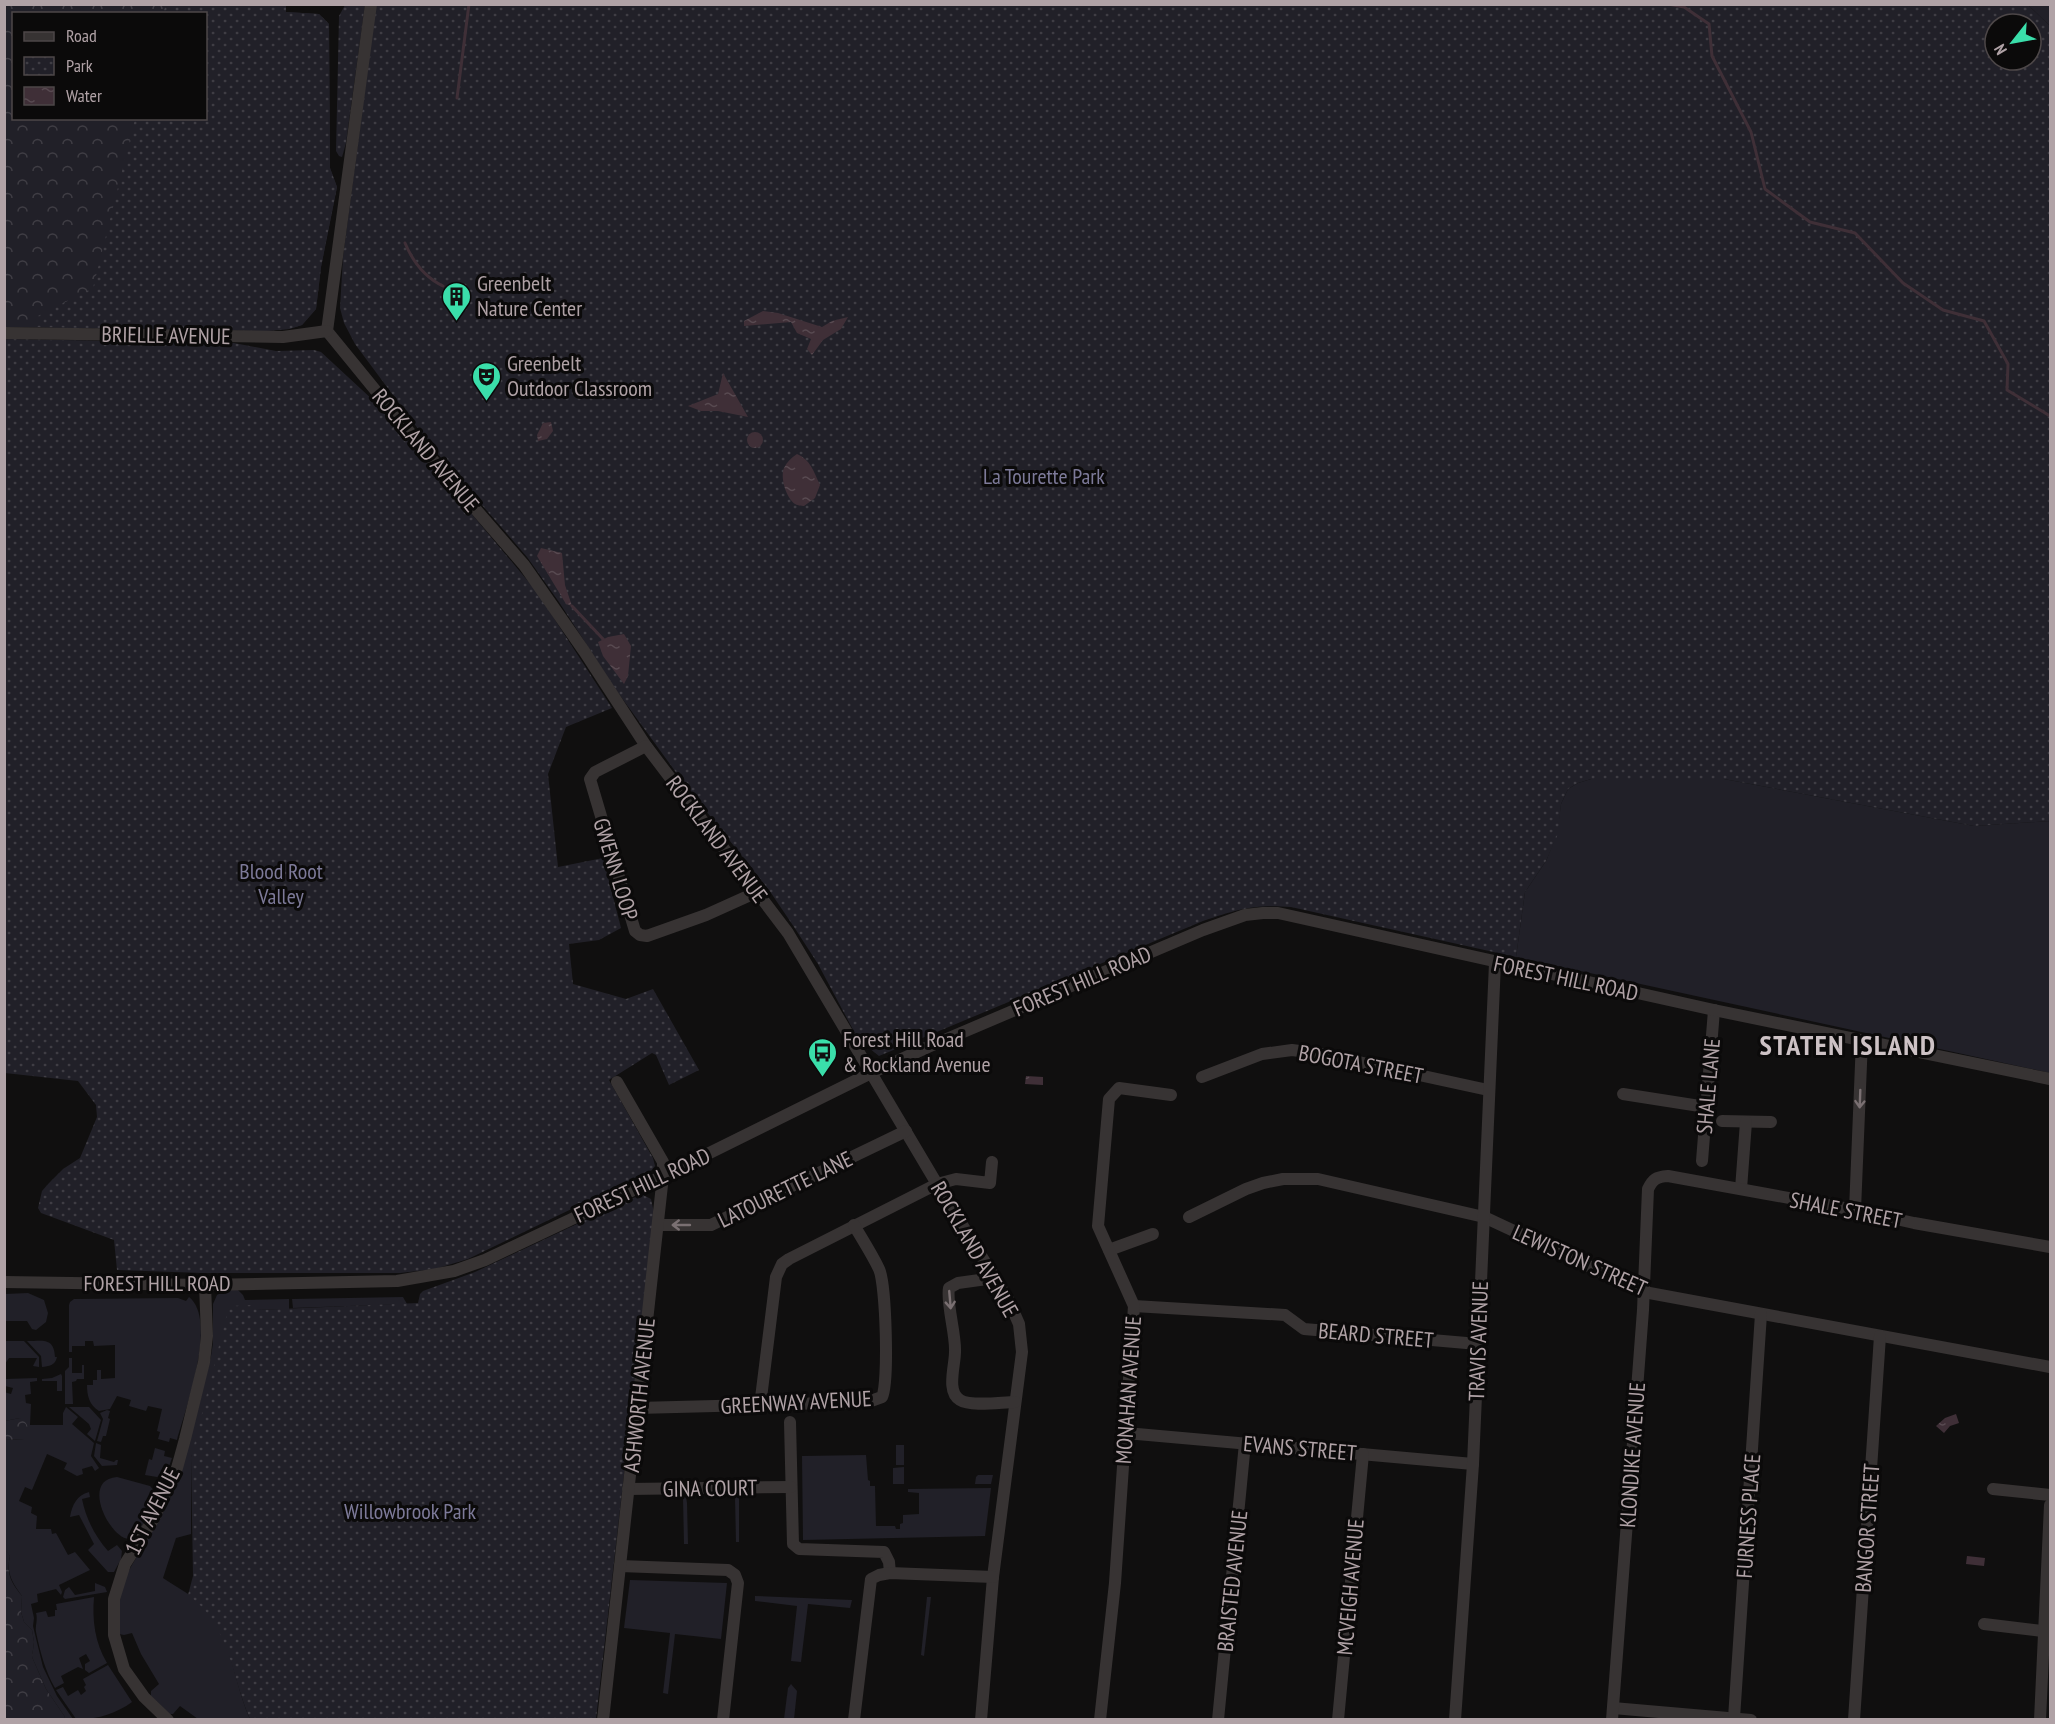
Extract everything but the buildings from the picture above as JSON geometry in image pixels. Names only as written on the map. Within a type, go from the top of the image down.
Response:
[{"type":"street","points":[[327,331],[371,4]]},
{"type":"street","name":"BRIELLE AVENUE","points":[[4,333],[283,337],[327,331]]},
{"type":"street","name":"ROCKLAND AVENUE","points":[[327,331],[424,451],[524,565],[571,631],[646,746],[788,933],[1015,1313],[1021,1333],[1022,1352],[993,1577],[981,1719]]},
{"type":"street","name":"GWENN LOOP","points":[[646,746],[595,772],[590,779],[635,931],[647,936],[706,915],[757,892]]},
{"type":"street","name":"FOREST HILL ROAD","points":[[4,1282],[205,1285],[397,1281],[454,1271],[485,1260],[663,1176],[871,1072],[1122,964],[1225,922],[1255,913],[1278,913],[1495,963],[2050,1079]]},
{"type":"street","name":"TRAVIS AVENUE","points":[[1455,1719],[1473,1464],[1495,963]]},
{"type":"street","name":"SHALE LANE","points":[[1702,1161],[1714,1010]]},
{"type":"street","points":[[1855,1210],[1862,1040]]},
{"type":"street","name":"BOGOTA STREET","points":[[1202,1077],[1262,1054],[1292,1050],[1316,1053],[1488,1090]]},
{"type":"street","name":"ASHWORTH AVENUE","points":[[603,1719],[663,1176],[663,1162],[617,1082]]},
{"type":"street","name":"MONAHAN AVENUE","points":[[1100,1719],[1115,1583],[1134,1306],[1098,1226],[1109,1099],[1119,1088],[1171,1095]]},
{"type":"street","points":[[1623,1094],[1706,1107]]},
{"type":"street","points":[[1722,1121],[1771,1122]]},
{"type":"street","points":[[1741,1189],[1746,1122]]},
{"type":"street","name":"LATOURETTE LANE","points":[[658,1225],[711,1225],[906,1131]]},
{"type":"street","points":[[759,1406],[778,1271],[782,1264],[937,1184],[956,1179],[990,1183],[992,1162]]},
{"type":"street","name":"SHALE STREET","points":[[1648,1190],[1653,1180],[1668,1176],[1914,1223],[2050,1246]]},
{"type":"street","name":"LEWISTON STREET","points":[[1189,1217],[1246,1189],[1283,1179],[1318,1179],[1484,1216],[1644,1292],[2050,1367]]},
{"type":"street","name":"KLONDIKE AVENUE","points":[[1612,1714],[1644,1292],[1648,1190]]},
{"type":"street","name":"GREENWAY AVENUE","points":[[638,1408],[868,1402],[882,1397],[885,1385],[885,1340],[880,1271],[854,1225]]},
{"type":"street","points":[[1109,1250],[1153,1234]]},
{"type":"street","points":[[994,1278],[958,1283],[949,1288],[948,1298],[956,1350],[953,1391],[959,1400],[969,1403],[1015,1402]]},
{"type":"street","name":"1ST AVENUE","points":[[168,1719],[144,1697],[124,1669],[114,1635],[114,1599],[125,1564],[153,1518],[177,1468],[204,1362],[207,1336],[205,1285]]},
{"type":"street","name":"BEARD STREET","points":[[1134,1306],[1285,1315],[1304,1329],[1478,1344]]},
{"type":"street","name":"FURNESS PLACE","points":[[1734,1718],[1761,1314]]},
{"type":"street","name":"BANGOR STREET","points":[[1854,1719],[1880,1336]]},
{"type":"street","name":"GINA COURT","points":[[790,1422],[791,1540],[795,1547],[884,1552],[890,1562],[890,1573]]},
{"type":"street","name":"EVANS STREET","points":[[1126,1432],[1473,1464]]},
{"type":"street","name":"BRAISTED AVENUE","points":[[1218,1719],[1245,1443]]},
{"type":"street","name":"MCVEIGH AVENUE","points":[[1338,1719],[1363,1454]]},
{"type":"street","name":"GINA COURT","points":[[628,1489],[791,1487]]},
{"type":"street","points":[[1993,1489],[2050,1496]]},
{"type":"street","points":[[2040,1719],[2047,1632],[2050,1505]]},
{"type":"street","points":[[620,1566],[728,1570],[735,1575],[738,1583],[723,1719]]},
{"type":"street","points":[[854,1719],[869,1583],[874,1576],[890,1573],[993,1577]]},
{"type":"street","points":[[1984,1624],[2047,1632]]},
{"type":"street","points":[[1612,1714],[1751,1719]]},
{"type":"green space","points":[[4,5],[286,5],[286,12],[319,14],[329,24],[330,168],[337,187],[321,267],[316,309],[302,325],[289,329],[265,331],[5,327]]},
{"type":"green space","points":[[166,5],[286,5],[286,12],[319,14],[329,24],[330,168],[337,187],[321,267],[316,309],[302,325],[289,329],[265,331],[37,327],[38,316],[93,288],[135,120],[207,120],[207,12],[163,12]]},
{"type":"green space","points":[[345,5],[365,5],[346,143],[342,157],[336,151],[339,16]]},
{"type":"green space","name":"La Tourette Park","points":[[376,5],[2028,5],[2035,12],[1983,12],[1983,72],[2043,72],[2043,19],[2050,26],[2050,821],[1974,826],[1724,779],[1591,779],[1568,789],[1561,804],[1558,834],[1546,861],[1525,892],[1516,957],[1291,907],[1246,908],[1203,921],[879,1056],[858,1039],[818,964],[769,890],[683,782],[616,690],[527,557],[430,445],[355,344],[344,323],[340,308],[343,257]]},
{"type":"green space","points":[[2028,5],[2050,5],[2050,26],[2043,19],[2043,12],[2035,12]]},
{"type":"green space","name":"Blood Root Valley","points":[[5,339],[234,343],[276,351],[314,350],[321,352],[388,414],[537,592],[612,708],[566,727],[548,774],[558,867],[603,858],[621,928],[599,940],[569,944],[573,984],[626,999],[653,989],[699,1070],[669,1085],[656,1055],[652,1053],[609,1080],[653,1158],[655,1166],[652,1170],[468,1259],[435,1269],[400,1273],[202,1273],[117,1270],[114,1240],[41,1213],[38,1208],[42,1191],[63,1169],[80,1158],[97,1117],[96,1105],[78,1081],[5,1073]]},
{"type":"green space","points":[[1591,779],[1724,779],[1974,826],[2050,821],[2050,1073],[1516,957],[1525,892],[1546,861],[1557,834],[1561,804],[1568,789]]},
{"type":"green space","name":"Willowbrook Park","points":[[643,1195],[651,1199],[654,1213],[596,1719],[250,1719],[221,1636],[202,1607],[188,1595],[193,1576],[191,1457],[229,1306],[257,1305],[257,1310],[418,1303],[423,1291],[475,1272]]},
{"type":"green space","points":[[228,1289],[237,1289],[245,1300],[289,1299],[289,1309],[257,1310],[257,1305],[191,1457],[191,1534],[176,1538],[163,1578],[198,1601],[216,1622],[250,1719],[198,1719],[180,1706],[173,1714],[170,1714],[151,1696],[151,1691],[159,1684],[141,1654],[132,1633],[119,1634],[116,1614],[124,1579],[174,1491],[194,1425],[211,1356],[213,1304],[217,1295]]},
{"type":"green space","points":[[28,1293],[44,1300],[48,1313],[46,1322],[36,1330],[32,1329],[27,1321],[5,1321],[5,1294]]},
{"type":"green space","points":[[189,1297],[197,1308],[201,1325],[200,1344],[192,1387],[177,1440],[170,1438],[169,1442],[158,1439],[160,1432],[157,1431],[162,1409],[148,1406],[146,1411],[129,1406],[131,1400],[117,1396],[110,1409],[99,1411],[93,1406],[88,1396],[87,1385],[93,1385],[93,1380],[97,1380],[97,1370],[101,1370],[101,1379],[115,1378],[115,1345],[94,1346],[93,1341],[85,1341],[85,1346],[72,1346],[72,1352],[69,1352],[69,1305],[74,1299],[178,1298],[186,1301]]},
{"type":"green space","points":[[403,1297],[407,1304],[293,1308],[292,1299]]},
{"type":"green space","points":[[5,1341],[24,1341],[39,1357],[39,1367],[33,1366],[37,1358],[9,1358],[5,1364]]},
{"type":"green space","points":[[27,1341],[50,1343],[57,1357],[55,1362],[42,1367],[41,1356]]},
{"type":"green space","points":[[69,1358],[72,1358],[72,1373],[82,1373],[82,1365],[84,1365],[84,1379],[72,1382],[73,1404],[65,1404],[65,1371],[69,1367]]},
{"type":"green space","points":[[61,1374],[62,1391],[57,1391],[57,1381],[42,1381],[42,1379]]},
{"type":"green space","points":[[37,1378],[37,1381],[30,1382],[31,1394],[25,1395],[26,1403],[31,1404],[30,1425],[63,1425],[63,1413],[66,1407],[78,1417],[72,1424],[94,1443],[91,1456],[99,1468],[95,1471],[92,1466],[82,1469],[83,1474],[77,1476],[64,1469],[67,1463],[47,1454],[32,1490],[25,1487],[19,1501],[32,1507],[31,1513],[37,1516],[36,1529],[51,1529],[52,1534],[56,1533],[68,1555],[75,1552],[90,1570],[59,1585],[61,1595],[56,1589],[37,1594],[38,1602],[31,1604],[33,1626],[43,1667],[57,1696],[73,1719],[64,1719],[65,1717],[46,1689],[32,1657],[34,1642],[32,1630],[24,1622],[21,1612],[22,1596],[11,1577],[10,1556],[4,1549],[5,1440],[24,1439],[20,1418],[5,1421],[4,1392],[11,1394],[13,1388],[5,1386],[5,1379]]},
{"type":"green space","points":[[69,1407],[89,1407],[101,1420],[95,1441],[87,1434],[91,1429],[89,1424]]},
{"type":"green space","points":[[110,1411],[108,1418],[110,1419],[106,1436],[103,1436],[101,1442],[97,1441],[103,1419],[100,1413]]},
{"type":"green space","points":[[20,1418],[27,1425],[28,1435],[24,1439],[5,1440],[5,1421]]},
{"type":"green space","points":[[96,1443],[101,1445],[100,1458],[114,1462],[118,1460],[117,1465],[102,1466],[94,1456]]},
{"type":"green space","points":[[896,1445],[904,1445],[904,1465],[896,1465]]},
{"type":"green space","points":[[155,1448],[165,1451],[164,1456],[172,1458],[167,1472],[157,1477],[145,1475],[149,1459],[152,1460]]},
{"type":"green space","points":[[866,1455],[868,1480],[870,1486],[875,1486],[876,1526],[895,1526],[896,1529],[900,1529],[903,1515],[919,1514],[919,1493],[908,1492],[908,1489],[991,1488],[985,1536],[803,1540],[802,1456]]},
{"type":"green space","points":[[904,1467],[904,1484],[893,1484],[893,1468]]},
{"type":"green space","points":[[978,1475],[993,1475],[991,1484],[975,1484]]},
{"type":"green space","points":[[117,1477],[150,1486],[155,1495],[154,1504],[145,1521],[132,1538],[125,1538],[117,1533],[103,1512],[100,1500],[100,1489],[105,1481]]},
{"type":"green space","points":[[89,1492],[90,1497],[82,1499],[95,1533],[108,1551],[117,1545],[122,1551],[121,1559],[114,1572],[108,1572],[88,1550],[94,1544],[79,1515],[70,1517],[76,1501],[81,1495]]},
{"type":"green space","points":[[683,1497],[686,1497],[687,1503],[688,1544],[684,1544]]},
{"type":"green space","points":[[735,1497],[739,1497],[739,1542],[736,1542]]},
{"type":"green space","points":[[5,1549],[10,1556],[10,1577],[22,1596],[21,1612],[24,1622],[32,1630],[34,1642],[32,1657],[46,1689],[65,1717],[64,1719],[5,1719]]},
{"type":"green space","points":[[630,1580],[727,1583],[721,1639],[675,1634],[668,1694],[663,1693],[670,1633],[624,1628]]},
{"type":"green space","points":[[95,1583],[105,1587],[107,1592],[65,1599],[63,1597],[65,1590],[69,1587],[75,1595],[95,1591]]},
{"type":"green space","points":[[755,1596],[852,1600],[850,1608],[808,1604],[801,1662],[791,1661],[797,1606],[755,1601]]},
{"type":"green space","points":[[94,1597],[95,1631],[107,1663],[89,1673],[85,1670],[85,1664],[90,1661],[86,1654],[79,1658],[83,1669],[78,1667],[61,1676],[64,1683],[55,1688],[39,1646],[36,1613],[46,1611],[48,1617],[55,1616],[56,1604]]},
{"type":"green space","points":[[927,1597],[931,1597],[924,1656],[921,1655]]},
{"type":"green space","points":[[108,1665],[132,1702],[105,1715],[76,1719],[56,1690],[63,1687],[68,1696],[78,1690],[81,1695],[86,1691],[83,1679]]},
{"type":"green space","points":[[791,1684],[797,1691],[794,1719],[784,1719],[788,1688]]},
{"type":"water","points":[[763,311],[778,313],[822,327],[832,321],[848,317],[841,329],[823,340],[812,355],[807,349],[811,339],[797,333],[791,322],[744,326],[744,321]]},
{"type":"water","points":[[723,373],[748,417],[718,411],[701,411],[688,406],[718,394]]},
{"type":"water","points":[[551,422],[553,431],[547,439],[538,441],[537,435],[543,423]]},
{"type":"water","points":[[755,432],[763,440],[755,448],[747,440]]},
{"type":"water","points":[[797,454],[814,471],[820,485],[815,498],[804,506],[792,501],[783,482],[784,468]]},
{"type":"water","points":[[541,548],[562,553],[565,585],[572,606],[566,604],[537,556]]},
{"type":"water","points":[[624,634],[631,646],[628,676],[624,684],[603,656],[598,642],[608,637]]},
{"type":"water","points":[[1026,1076],[1043,1077],[1043,1085],[1025,1084]]},
{"type":"water","points":[[1956,1414],[1959,1423],[1950,1426],[1944,1433],[1936,1426],[1945,1418]]},
{"type":"water","points":[[1967,1556],[1985,1558],[1984,1566],[1966,1564]]},
{"type":"waterway","points":[[457,98],[469,4]]},
{"type":"waterway","points":[[1668,4],[1684,7],[1709,24],[1712,56],[1751,132],[1765,189],[1810,222],[1855,233],[1903,283],[1943,310],[1984,321],[2008,364],[2007,390],[2050,416]]},
{"type":"waterway","points":[[405,243],[420,268],[443,286]]},
{"type":"waterway","points":[[572,606],[603,639]]},
{"type":"place","name":"Greenbelt Nature Center","points":[[456,322]]},
{"type":"place","name":"Greenbelt Outdoor Classroom","points":[[486,402]]},
{"type":"place","name":"Forest Hill Road & Rockland Avenue","points":[[822,1078]]},
{"type":"district","name":"STATEN ISLAND","points":[[1848,1045]]}]
